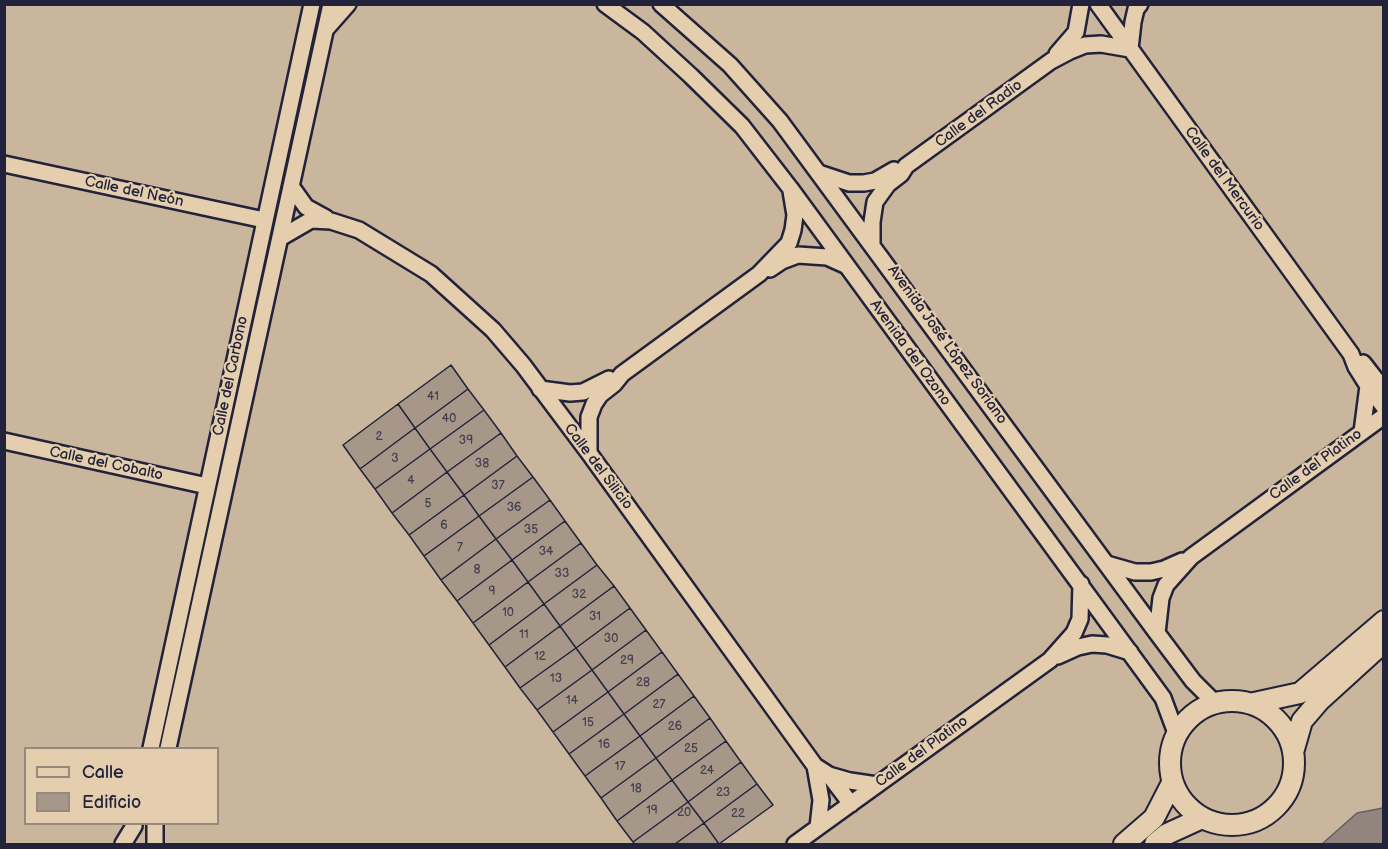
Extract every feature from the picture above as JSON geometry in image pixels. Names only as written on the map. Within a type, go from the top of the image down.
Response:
[{"type":"street","points":[[302,4],[305,28]]},
{"type":"street","name":"Calle del Carbono","points":[[151,747],[312,4]]},
{"type":"street","name":"Calle del Carbono","points":[[168,747],[331,4]]},
{"type":"street","points":[[326,28],[348,4]]},
{"type":"street","name":"Avenida del Ozono","points":[[605,4],[643,32],[742,126],[790,188],[1163,698],[1176,733]]},
{"type":"street","name":"Avenida José López Soriano","points":[[662,4],[730,65],[780,121],[1157,633],[1193,681],[1214,702]]},
{"type":"street","name":"Calle del Radio","points":[[1051,61],[1076,32],[1082,4]]},
{"type":"street","name":"Calle del Mercurio","points":[[1098,4],[1351,354],[1362,361],[1378,384],[1383,407]]},
{"type":"street","points":[[1130,49],[1133,22],[1136,9],[1140,4]]},
{"type":"street","name":"Calle del Radio","points":[[819,173],[849,183],[875,181],[906,166],[1051,61],[1085,45],[1101,44],[1130,49]]},
{"type":"street","name":"Calle del Neón","points":[[4,164],[264,220]]},
{"type":"street","name":"Calle del Radio","points":[[872,244],[875,202],[888,184],[901,174],[906,166]]},
{"type":"street","name":"Calle del Silicio","points":[[291,186],[306,207],[331,221],[359,230],[431,274],[493,330],[589,453],[846,807]]},
{"type":"street","points":[[589,453],[589,417],[594,404],[622,374],[759,274],[789,243],[795,214],[790,188]]},
{"type":"street","name":"Calle del Silicio","points":[[280,238],[311,220],[331,221]]},
{"type":"street","points":[[759,274],[798,255],[827,257],[846,266]]},
{"type":"street","points":[[540,389],[570,393],[584,392],[613,376],[622,374]]},
{"type":"street","points":[[1362,432],[1378,384]]},
{"type":"street","name":"Calle del Platino","points":[[1107,564],[1135,572],[1151,572],[1191,557],[1383,416]]},
{"type":"street","name":"Calle del Cobalto","points":[[4,441],[207,486]]},
{"type":"street","name":"Calle del Platino","points":[[1157,633],[1161,598],[1167,585],[1191,557]]},
{"type":"street","name":"Calle del Platino","points":[[1050,660],[1074,633],[1080,619],[1081,584]]},
{"type":"street","points":[[1383,621],[1300,693],[1254,703],[1214,702],[1199,708],[1192,714],[1176,733],[1169,758],[1172,783],[1184,803],[1202,818],[1221,825],[1242,825],[1261,819],[1278,806],[1289,789],[1295,769],[1294,749],[1302,720],[1320,700],[1383,642]]},
{"type":"street","name":"Calle del Platino","points":[[795,844],[1050,660],[1078,646],[1092,644],[1107,645],[1130,652]]},
{"type":"street","points":[[1254,703],[1272,714],[1286,729],[1294,749]]},
{"type":"street","points":[[818,827],[821,773],[850,782],[877,785]]},
{"type":"street","points":[[1124,844],[1154,818],[1172,783]]},
{"type":"street","points":[[1155,844],[1167,834],[1202,818]]},
{"type":"street","points":[[123,844],[135,825]]},
{"type":"street","points":[[130,844],[135,825]]},
{"type":"street","points":[[154,844],[155,825]]},
{"type":"shaded area","points":[[5,5],[1383,5],[1383,844],[5,844]]},
{"type":"shaded area","points":[[1383,808],[1383,844],[1322,844],[1357,813]]},
{"type":"building","points":[[451,365],[468,389],[415,428],[398,404]]},
{"type":"building","points":[[468,389],[484,410],[430,449],[415,428]]},
{"type":"building","points":[[398,404],[415,428],[360,469],[343,445]]},
{"type":"building","points":[[484,410],[501,433],[447,472],[430,449]]},
{"type":"building","points":[[415,428],[430,449],[375,489],[360,469]]},
{"type":"building","points":[[501,433],[517,456],[464,495],[447,472]]},
{"type":"building","points":[[430,449],[447,472],[392,513],[375,489]]},
{"type":"building","points":[[517,456],[533,477],[479,516],[464,495]]},
{"type":"building","points":[[447,472],[464,495],[409,535],[392,513]]},
{"type":"building","points":[[533,477],[550,500],[496,539],[479,516]]},
{"type":"building","points":[[464,495],[479,516],[424,556],[409,535]]},
{"type":"building","points":[[550,500],[565,521],[512,560],[496,539]]},
{"type":"building","points":[[479,516],[496,539],[441,580],[424,556]]},
{"type":"building","points":[[565,521],[581,543],[528,582],[512,560]]},
{"type":"building","points":[[496,539],[512,560],[457,601],[441,580]]},
{"type":"building","points":[[581,543],[597,565],[544,604],[528,582]]},
{"type":"building","points":[[512,560],[528,582],[473,623],[457,601]]},
{"type":"building","points":[[597,565],[614,586],[560,626],[544,604]]},
{"type":"building","points":[[528,582],[544,604],[489,645],[473,623]]},
{"type":"building","points":[[614,586],[630,608],[576,648],[560,626]]},
{"type":"building","points":[[544,604],[560,626],[505,667],[489,645]]},
{"type":"building","points":[[630,608],[646,630],[592,670],[576,648]]},
{"type":"building","points":[[560,626],[576,648],[520,688],[505,667]]},
{"type":"building","points":[[646,630],[662,652],[608,692],[592,670]]},
{"type":"building","points":[[576,648],[592,670],[537,710],[520,688]]},
{"type":"building","points":[[662,652],[678,674],[624,714],[608,692]]},
{"type":"building","points":[[592,670],[608,692],[553,732],[537,710]]},
{"type":"building","points":[[678,674],[694,696],[640,736],[624,714]]},
{"type":"building","points":[[608,692],[624,714],[569,754],[553,732]]},
{"type":"building","points":[[694,696],[710,718],[656,758],[640,736]]},
{"type":"building","points":[[624,714],[640,736],[585,776],[569,754]]},
{"type":"building","points":[[710,718],[726,741],[672,780],[656,758]]},
{"type":"building","points":[[640,736],[656,758],[601,798],[585,776]]},
{"type":"building","points":[[726,741],[741,762],[688,802],[672,780]]},
{"type":"building","points":[[656,758],[672,780],[617,821],[601,798]]},
{"type":"building","points":[[741,762],[757,784],[704,823],[688,802]]},
{"type":"building","points":[[672,780],[688,802],[633,842],[617,821]]},
{"type":"building","points":[[757,784],[773,805],[719,844],[704,823]]},
{"type":"building","points":[[688,802],[704,823],[675,844],[635,844],[633,842]]},
{"type":"building","points":[[704,823],[719,844],[675,844]]}]
